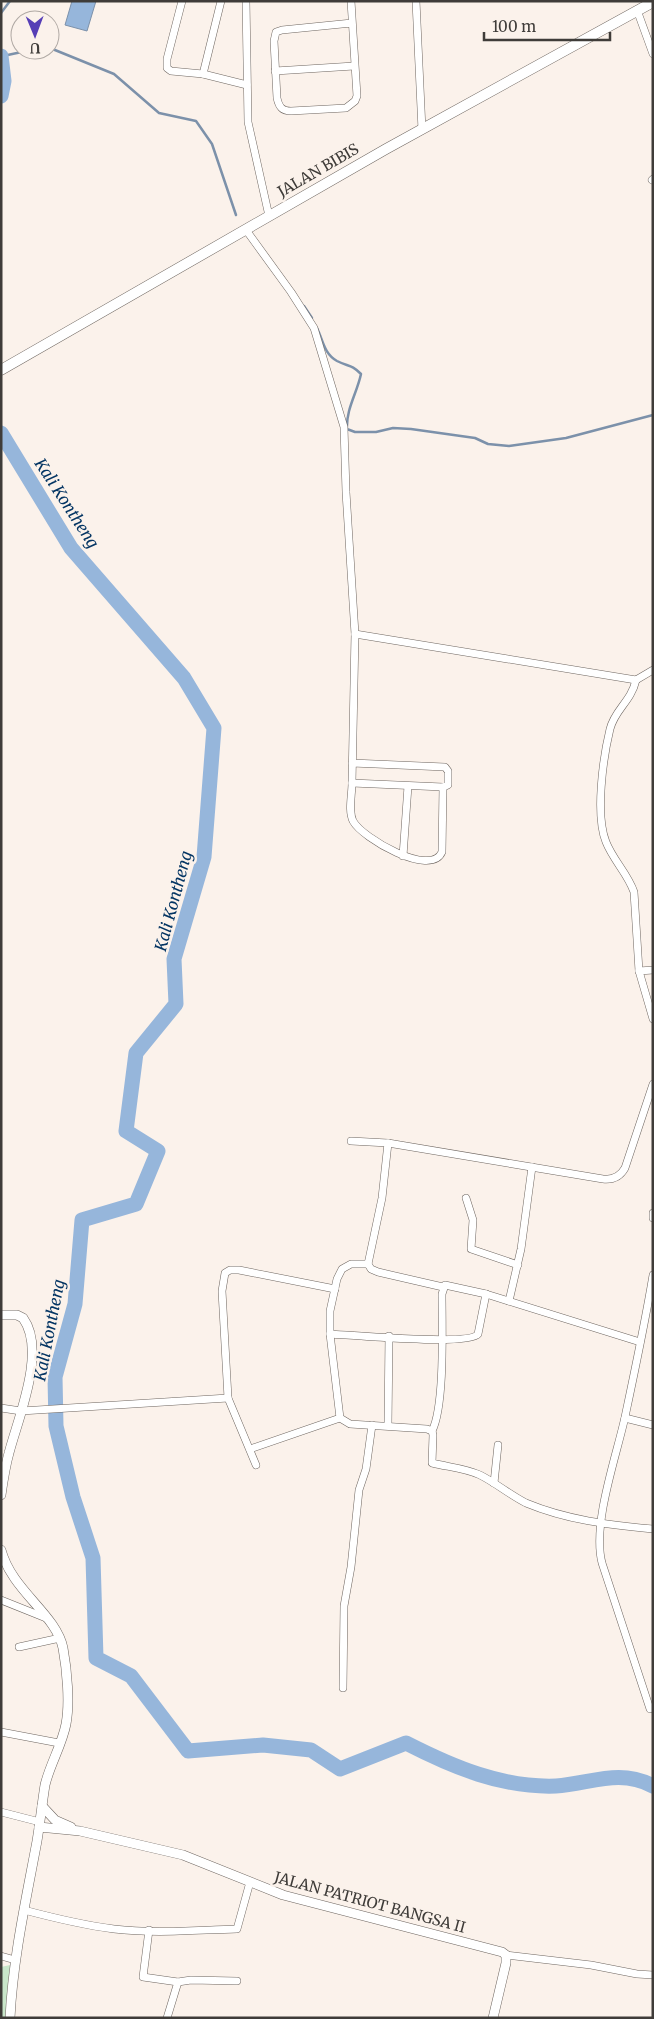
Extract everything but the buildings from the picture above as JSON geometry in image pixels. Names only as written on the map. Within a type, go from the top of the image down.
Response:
[{"type":"main road","name":"JALAN BIBIS","points":[[1,370],[269,216],[648,3]]},
{"type":"street","points":[[182,1],[167,59],[167,68],[171,71],[203,74],[246,85]]},
{"type":"street","points":[[203,74],[221,1]]},
{"type":"street","points":[[246,1],[248,122],[269,216]]},
{"type":"street","points":[[351,1],[356,101],[346,108],[285,111],[278,104],[274,41],[276,32],[352,23]]},
{"type":"street","points":[[416,1],[422,130]]},
{"type":"street","points":[[636,10],[653,54]]},
{"type":"street","points":[[275,71],[354,66]]},
{"type":"street","points":[[246,230],[291,292],[314,328],[344,427],[355,634],[351,811],[355,824],[394,852],[403,856],[430,861],[440,856],[442,847],[443,787]]},
{"type":"street","points":[[355,634],[636,680],[653,670]]},
{"type":"street","points":[[636,680],[631,696],[619,710],[610,728],[600,806],[601,822],[606,844],[631,883],[634,892],[639,971],[653,1019]]},
{"type":"street","points":[[352,763],[445,767],[448,772],[448,787],[352,783]]},
{"type":"street","points":[[403,856],[408,786]]},
{"type":"street","points":[[639,971],[653,970]]},
{"type":"street","points":[[351,1141],[388,1143],[603,1179],[614,1178],[620,1175],[628,1160],[653,1084]]},
{"type":"street","points":[[388,1143],[382,1198],[368,1264],[371,1269],[443,1287],[451,1285],[486,1294],[640,1342]]},
{"type":"street","points":[[509,1302],[518,1265],[532,1167]]},
{"type":"street","points":[[466,1198],[473,1220],[471,1249],[518,1265]]},
{"type":"street","points":[[653,1213],[653,1218]]},
{"type":"street","points":[[368,1264],[356,1263],[344,1266],[340,1272],[330,1312],[330,1334],[340,1418],[346,1423],[422,1428],[432,1431]]},
{"type":"street","points":[[256,1465],[228,1398],[222,1291],[225,1273],[230,1270],[238,1270],[335,1289]]},
{"type":"street","points":[[650,1710],[600,1554],[600,1524],[625,1418],[653,1275]]},
{"type":"street","points":[[443,1287],[442,1340],[437,1418],[432,1431],[432,1463],[472,1472],[526,1502],[576,1519],[600,1524],[653,1529]]},
{"type":"street","points":[[330,1334],[442,1340],[476,1337],[486,1294]]},
{"type":"street","points":[[1,1315],[20,1316],[25,1320],[32,1348],[28,1389],[7,1460],[1,1495]]},
{"type":"street","points":[[388,1426],[389,1336]]},
{"type":"street","points":[[1,1408],[21,1411],[47,1410],[228,1398]]},
{"type":"street","points":[[250,1449],[340,1418]]},
{"type":"street","points":[[625,1418],[653,1425]]},
{"type":"street","points":[[342,1688],[344,1606],[351,1568],[359,1490],[366,1469],[372,1425]]},
{"type":"street","points":[[494,1483],[498,1444]]},
{"type":"street","points":[[1,1550],[10,1573],[60,1638],[65,1659],[68,1712],[66,1726],[48,1773],[14,1960],[10,2018]]},
{"type":"street","points":[[1,1600],[46,1618]]},
{"type":"street","points":[[19,1647],[60,1638]]},
{"type":"street","points":[[1,1732],[58,1743]]},
{"type":"street","points":[[42,1806],[55,1820],[80,1831]]},
{"type":"street","points":[[1,1812],[40,1824],[80,1831]]},
{"type":"street","name":"JALAN PATRIOT BANGSA II","points":[[80,1831],[183,1855],[283,1895],[477,1945],[502,1952],[506,1955]]},
{"type":"street","points":[[24,1910],[83,1924],[116,1929],[186,1931],[236,1929],[250,1882]]},
{"type":"street","points":[[149,1930],[144,1977],[178,1982],[191,1980],[237,1981]]},
{"type":"street","points":[[493,2018],[506,1963],[506,1955],[591,1965],[637,1974],[653,1975]]},
{"type":"street","points":[[1,1956],[14,1960]]},
{"type":"street","points":[[168,2018],[178,1982]]},
{"type":"green space","points":[[10,1965],[7,2018],[1,2018],[1,1967]]},
{"type":"water","points":[[72,1],[96,1],[87,31],[65,25]]},
{"type":"waterway","points":[[1,13],[10,1]]},
{"type":"waterway","points":[[60,52],[114,74],[159,113],[196,121],[212,144],[236,215]]},
{"type":"waterway","points":[[3,56],[10,54]]},
{"type":"waterway","name":"Kali Kontheng","points":[[1,56],[4,81],[1,96]]},
{"type":"waterway","points":[[304,306],[312,318]]},
{"type":"waterway","points":[[317,328],[329,355],[361,374],[347,422],[347,429],[355,432],[376,432],[393,428],[411,429],[475,438],[488,444],[509,446],[566,438],[653,415]]},
{"type":"waterway","name":"Kali Kontheng","points":[[1,433],[71,548],[184,678],[214,728],[204,857],[174,959],[176,1004],[136,1053],[126,1131],[158,1151],[136,1204],[82,1220],[75,1304],[55,1377],[56,1426],[73,1497],[93,1558],[96,1658],[131,1676],[188,1751],[263,1745],[311,1750],[340,1769],[406,1743],[460,1768],[516,1784],[556,1786],[604,1779],[628,1778],[653,1786]]}]
